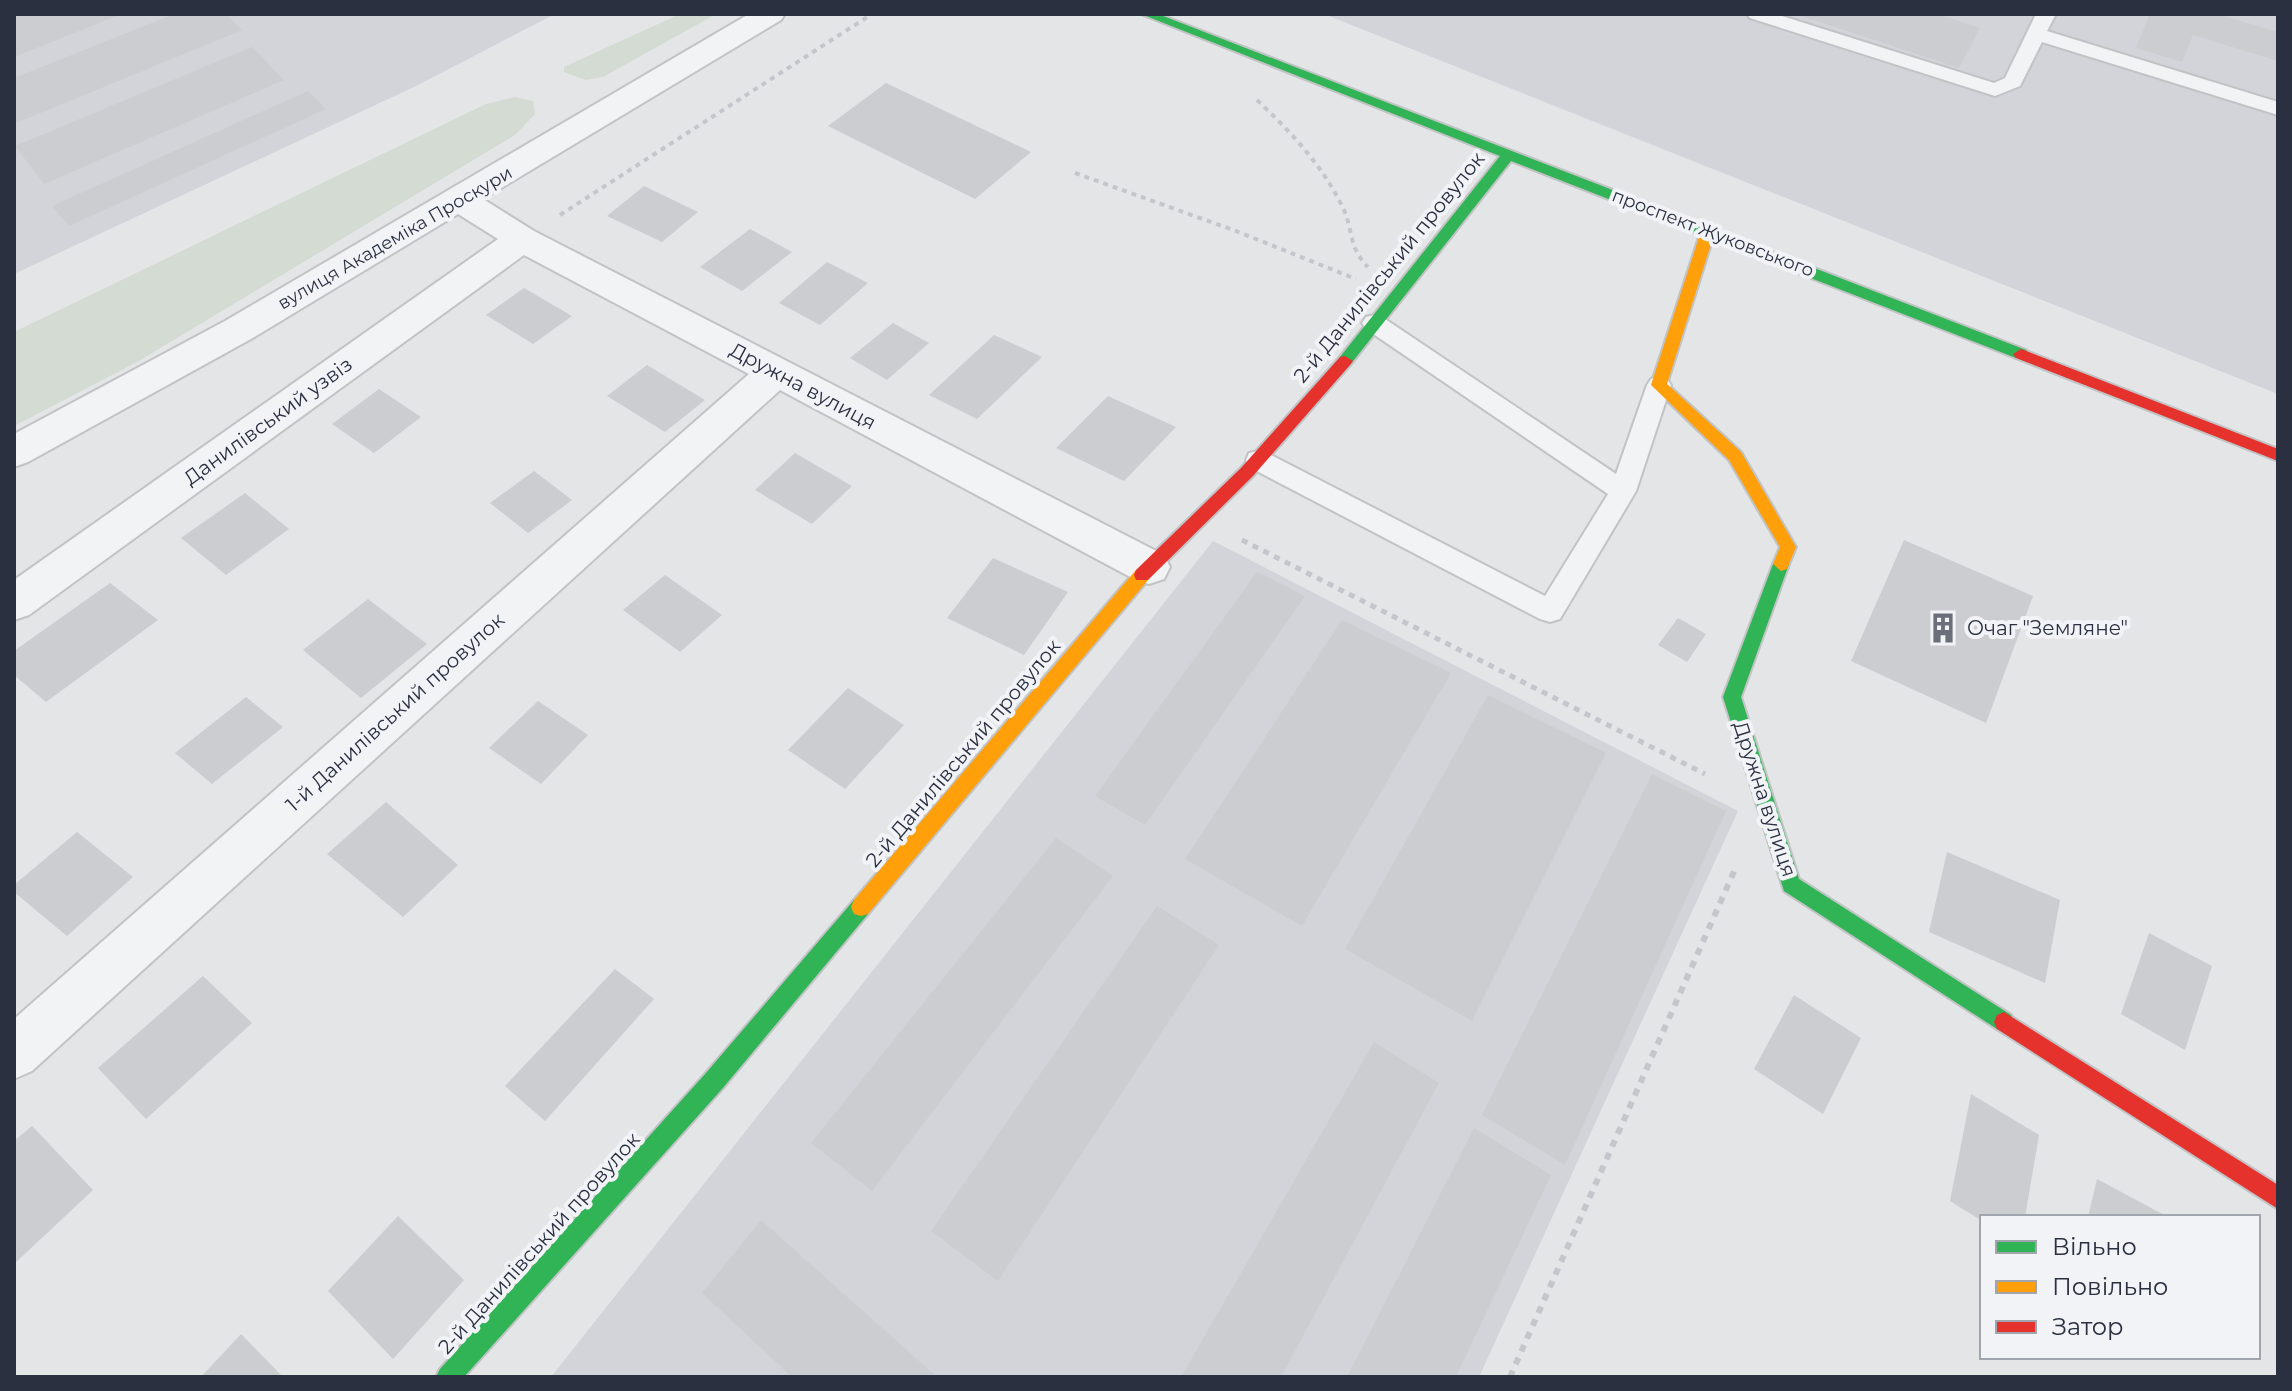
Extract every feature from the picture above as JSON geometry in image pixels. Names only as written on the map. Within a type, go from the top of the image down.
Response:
[{"type":"street","name":"вулиця Академіка Проскури","points":[[14,452],[238,330],[770,14]]},
{"type":"street","name":"проспект Жуковського","points":[[1147,14],[2278,455]]},
{"type":"street","name":"2-й Данилівський провулок","points":[[448,1377],[714,1081],[1149,567],[1202,520],[1258,460],[1399,294],[1508,156]]},
{"type":"street","name":"Дружна вулиця","points":[[460,200],[522,239],[1149,567]]},
{"type":"street","points":[[1659,385],[1708,231]]},
{"type":"street","name":"Данилівський узвіз","points":[[20,588],[522,239]]},
{"type":"street","name":"1-й Данилівський провулок","points":[[14,1053],[776,372]]},
{"type":"street","name":"Дружна вулиця","points":[[1659,385],[1735,456],[1788,547],[1732,697],[1791,885],[2278,1198]]},
{"type":"lane","points":[[1757,14],[1995,90],[2013,82],[2046,14]]},
{"type":"lane","points":[[2036,34],[2278,109]]},
{"type":"lane","points":[[1374,323],[1623,491]]},
{"type":"lane","points":[[1258,460],[1550,611],[1623,491],[1659,385]]},
{"type":"path","points":[[522,239],[872,14]]},
{"type":"path","points":[[1253,96],[1323,173],[1345,211],[1354,255],[1399,294]]},
{"type":"path","points":[[1075,173],[1399,294]]},
{"type":"path","points":[[1202,520],[1766,804],[1510,1377]]},
{"type":"shaded area","points":[[14,14],[555,14],[416,86],[14,274]]},
{"type":"shaded area","points":[[680,14],[716,14],[603,77],[586,80],[564,72],[564,67]]},
{"type":"shaded area","points":[[1324,14],[2278,14],[2278,394]]},
{"type":"shaded area","points":[[515,97],[533,101],[535,114],[515,135],[137,362],[14,426],[14,332],[486,104]]},
{"type":"shaded area","points":[[1213,541],[1738,811],[1479,1377],[551,1377]]},
{"type":"building","points":[[121,14],[14,57],[14,15]]},
{"type":"building","points":[[174,14],[226,14],[242,30],[14,124],[14,78]]},
{"type":"building","points":[[1795,14],[1937,14],[1980,28],[1959,68]]},
{"type":"building","points":[[2150,14],[2217,14],[2278,32],[2278,61],[2193,35],[2182,62],[2136,48]]},
{"type":"building","points":[[252,47],[284,80],[44,184],[15,146]]},
{"type":"building","points":[[886,83],[1031,152],[975,199],[828,126]]},
{"type":"building","points":[[308,91],[326,109],[69,226],[52,206]]},
{"type":"building","points":[[644,186],[698,212],[662,242],[607,216]]},
{"type":"building","points":[[750,229],[792,252],[742,291],[700,267]]},
{"type":"building","points":[[827,262],[868,283],[820,325],[779,303]]},
{"type":"building","points":[[524,288],[572,316],[533,344],[486,315]]},
{"type":"building","points":[[893,323],[929,343],[887,380],[850,358]]},
{"type":"building","points":[[994,335],[1042,357],[977,419],[929,395]]},
{"type":"building","points":[[647,365],[705,400],[665,432],[607,396]]},
{"type":"building","points":[[379,389],[421,417],[374,453],[332,424]]},
{"type":"building","points":[[1108,396],[1176,427],[1124,481],[1056,448]]},
{"type":"building","points":[[795,453],[852,486],[812,524],[755,490]]},
{"type":"building","points":[[534,471],[572,500],[528,533],[490,503]]},
{"type":"building","points":[[245,493],[289,529],[226,575],[181,538]]},
{"type":"building","name":"Очаг \"Земляне\"","points":[[1904,540],[2033,596],[1986,723],[1851,661]]},
{"type":"building","points":[[993,558],[1068,592],[1024,655],[947,618]]},
{"type":"building","points":[[1257,572],[1305,596],[1145,825],[1095,796]]},
{"type":"building","points":[[665,575],[722,615],[680,652],[623,610]]},
{"type":"building","points":[[110,583],[158,620],[46,702],[14,675],[14,651]]},
{"type":"building","points":[[368,599],[427,644],[361,698],[303,650]]},
{"type":"building","points":[[1678,618],[1706,634],[1687,662],[1658,645]]},
{"type":"building","points":[[1342,620],[1451,673],[1302,926],[1185,859]]},
{"type":"building","points":[[848,688],[904,725],[845,789],[788,750]]},
{"type":"building","points":[[1488,695],[1606,753],[1472,1021],[1345,949]]},
{"type":"building","points":[[246,697],[283,727],[212,784],[175,753]]},
{"type":"building","points":[[538,701],[588,735],[541,784],[489,748]]},
{"type":"building","points":[[1652,774],[1726,811],[1565,1165],[1482,1115]]},
{"type":"building","points":[[386,802],[458,865],[403,917],[327,854]]},
{"type":"building","points":[[77,832],[133,877],[67,936],[14,892],[14,885]]},
{"type":"building","points":[[1056,838],[1113,876],[872,1191],[811,1143]]},
{"type":"building","points":[[1947,852],[2060,900],[2045,983],[1929,932]]},
{"type":"building","points":[[1157,906],[1219,945],[998,1281],[931,1231]]},
{"type":"building","points":[[2149,933],[2212,966],[2185,1050],[2121,1014]]},
{"type":"building","points":[[615,969],[654,999],[545,1121],[505,1086]]},
{"type":"building","points":[[203,976],[252,1023],[146,1119],[98,1068]]},
{"type":"building","points":[[1794,995],[1861,1038],[1823,1114],[1754,1069]]},
{"type":"building","points":[[1374,1042],[1439,1083],[1281,1377],[1181,1377]]},
{"type":"building","points":[[1971,1094],[2039,1135],[2025,1215],[1980,1215],[1980,1220],[1950,1201]]},
{"type":"building","points":[[32,1126],[93,1190],[14,1264],[14,1141]]},
{"type":"building","points":[[1474,1128],[1551,1175],[1456,1377],[1347,1377]]},
{"type":"building","points":[[2097,1179],[2164,1215],[2088,1215]]},
{"type":"building","points":[[398,1216],[464,1280],[393,1359],[328,1291]]},
{"type":"building","points":[[761,1220],[937,1377],[792,1377],[702,1293]]},
{"type":"building","points":[[241,1334],[283,1377],[201,1377]]},
{"type":"traffic: fast","points":[[1147,14],[2021,354]]},
{"type":"traffic: fast","points":[[1345,361],[1508,156]]},
{"type":"traffic: fast","points":[[1781,564],[1732,697],[1791,885],[2004,1022]]},
{"type":"traffic: fast","points":[[448,1377],[714,1081],[861,907]]},
{"type":"traffic: slow","points":[[1708,231],[1659,385],[1735,456],[1788,547],[1781,564]]},
{"type":"traffic: slow","points":[[861,907],[1142,575]]},
{"type":"traffic: jam","points":[[2021,354],[2278,455]]},
{"type":"traffic: jam","points":[[1142,575],[1247,472],[1345,361]]},
{"type":"traffic: jam","points":[[2004,1022],[2278,1198]]},
{"type":"place","name":"Очаг \"Земляне\"","points":[[1943,628]]}]
